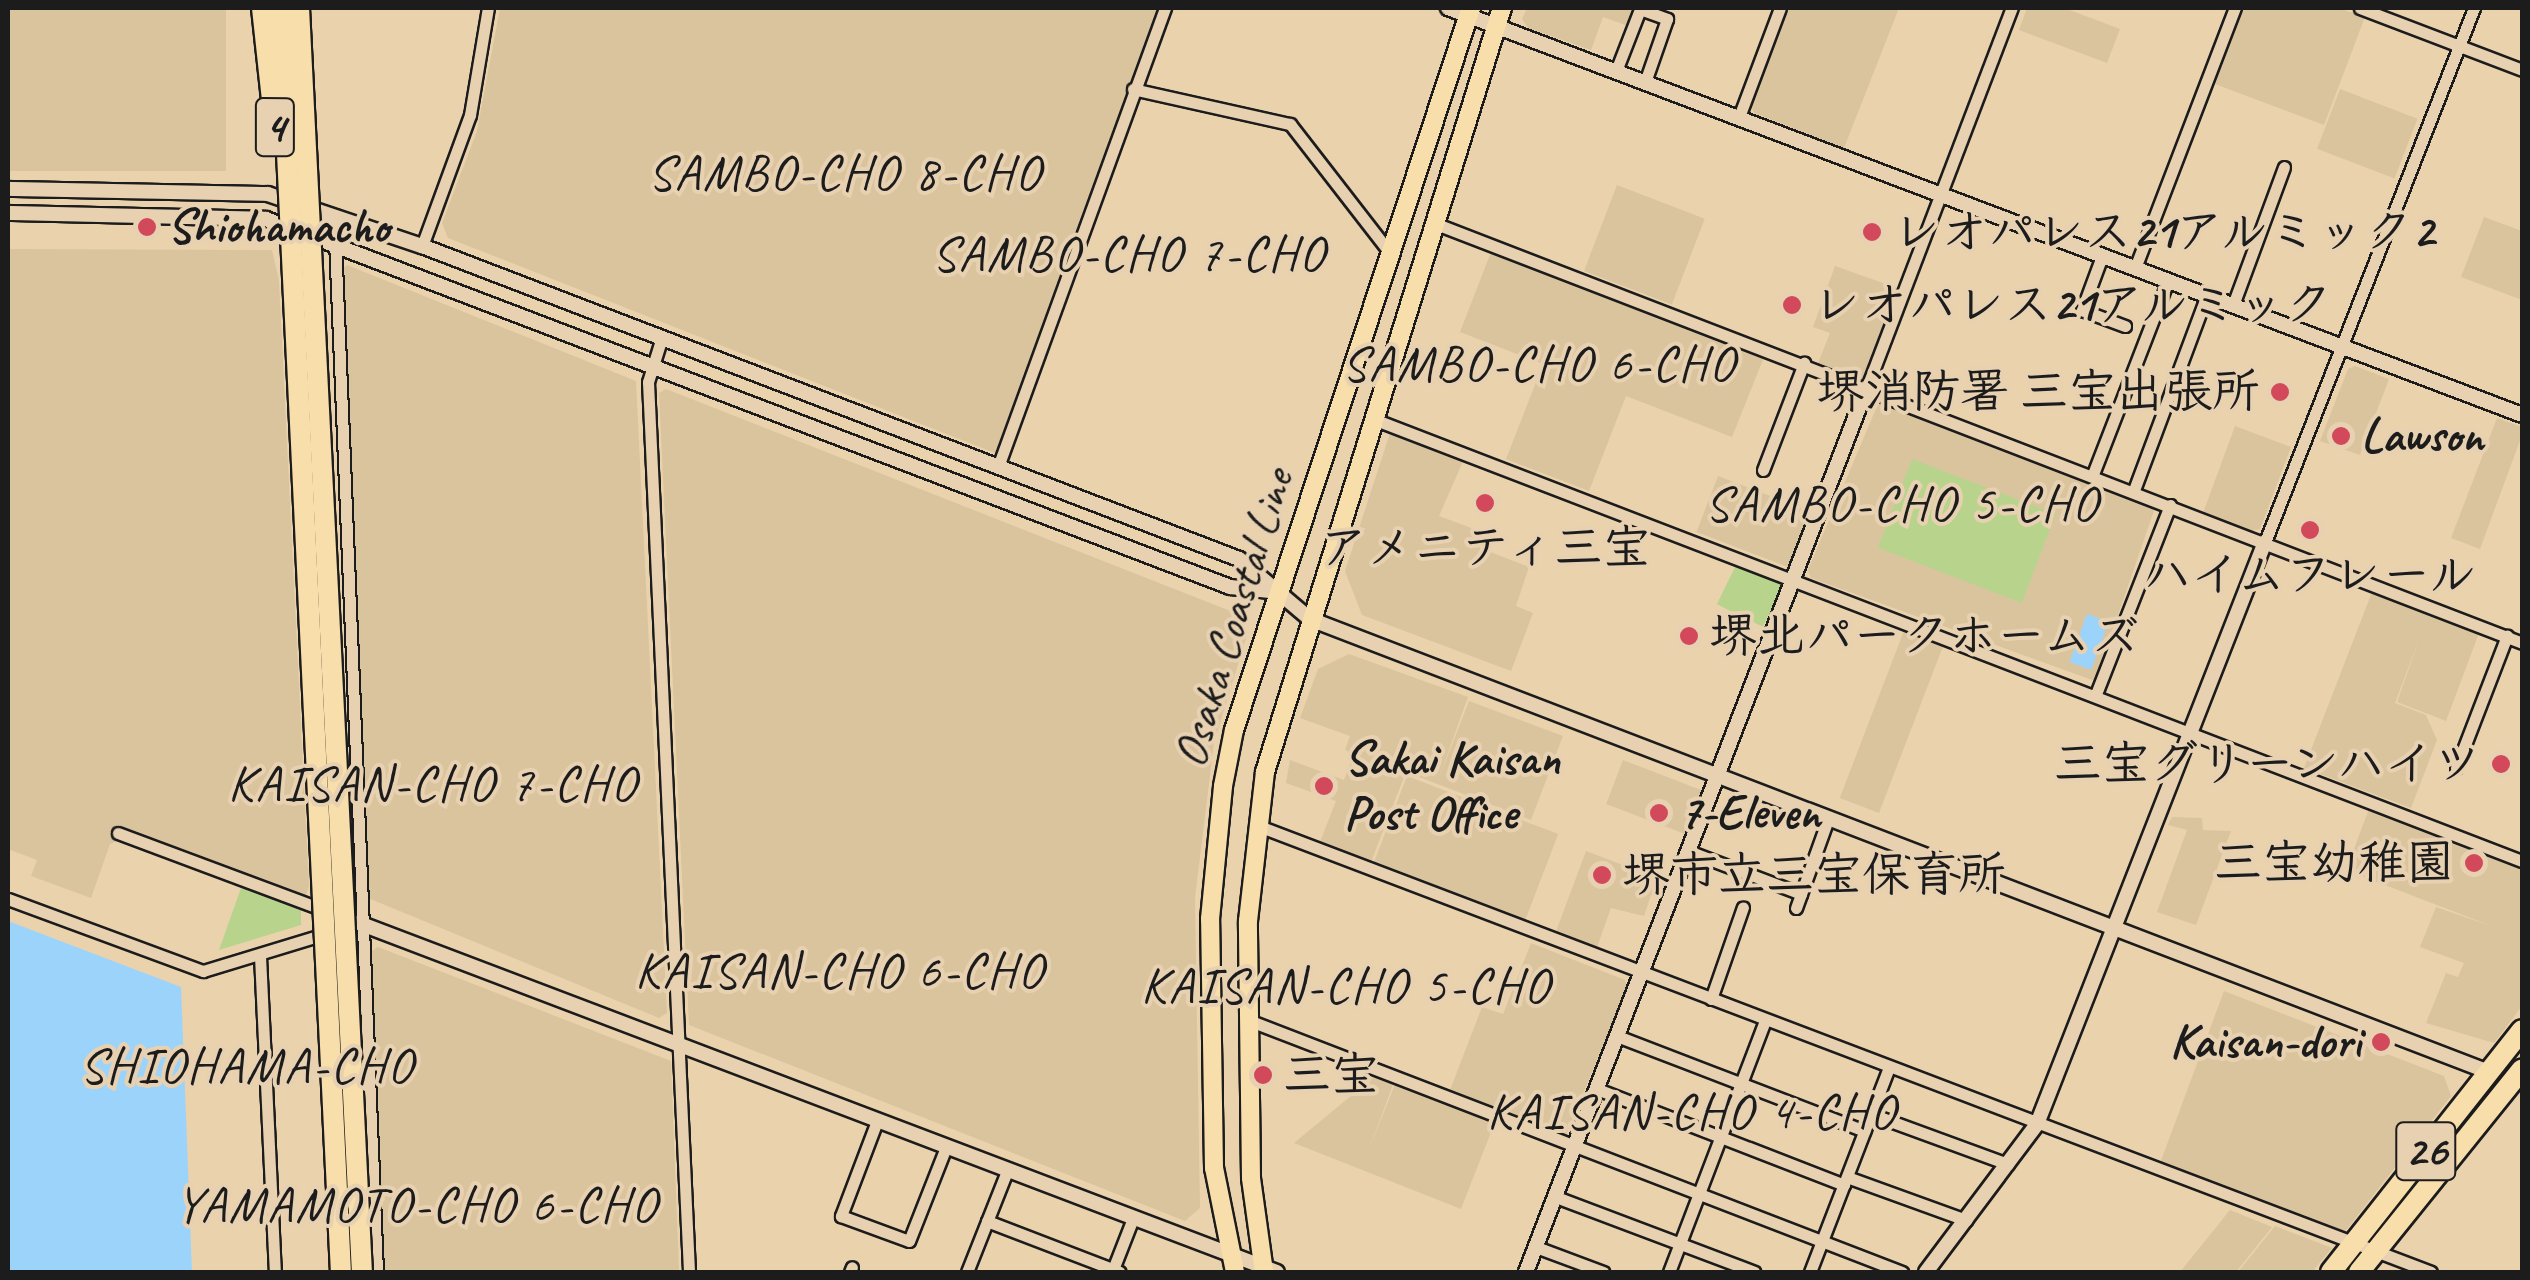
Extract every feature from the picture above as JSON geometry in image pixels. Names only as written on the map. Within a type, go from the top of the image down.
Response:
[{"type":"highway","name":"4","points":[[262,8],[295,240]]},
{"type":"highway","name":"4","points":[[280,8],[295,240],[342,1272]]},
{"type":"highway","name":"4","points":[[299,8],[362,1272]]},
{"type":"highway","name":"26","points":[[2331,1272],[2522,1030]]},
{"type":"highway","name":"26","points":[[2359,1272],[2522,1069]]},
{"type":"main road","name":"Osaka Coastal Line","points":[[1235,1272],[1227,1263],[1214,1168],[1213,851],[1234,730],[1470,10]]},
{"type":"main road","name":"Osaka Coastal Line","points":[[1268,1271],[1251,1178],[1248,1020],[1256,825],[1310,619],[1439,225],[1501,14]]},
{"type":"street","points":[[288,8],[298,203],[295,240]]},
{"type":"street","points":[[422,246],[470,115],[488,8]]},
{"type":"street","points":[[999,464],[1164,8]]},
{"type":"street","points":[[1448,8],[1501,14],[1616,71],[2522,414]]},
{"type":"street","points":[[1738,117],[1780,8]]},
{"type":"street","points":[[1526,1272],[2012,8]]},
{"type":"street","points":[[2135,268],[2235,8]]},
{"type":"street","points":[[2360,8],[2522,70]]},
{"type":"street","points":[[1926,1272],[2037,1124],[2474,8]]},
{"type":"street","points":[[1616,71],[1640,9],[1667,19],[1645,82]]},
{"type":"street","points":[[1134,89],[1290,124],[1390,252]]},
{"type":"street","points":[[2233,305],[2256,222],[2284,167]]},
{"type":"street","points":[[8,189],[268,194],[422,246],[999,464],[1240,560],[1310,619],[2489,1072]]},
{"type":"street","points":[[8,213],[266,219],[295,240],[333,244],[1230,587],[1279,592]]},
{"type":"street","points":[[334,215],[376,1272]]},
{"type":"street","points":[[1439,225],[2094,474],[2522,643]]},
{"type":"street","points":[[2102,256],[2082,310],[2125,326]]},
{"type":"street","points":[[2094,474],[2168,281]]},
{"type":"street","points":[[2134,490],[2207,295]]},
{"type":"street","points":[[662,337],[652,363],[689,1272]]},
{"type":"street","points":[[1763,470],[1804,363]]},
{"type":"street","points":[[1376,420],[2522,861]]},
{"type":"street","points":[[2096,694],[2170,505]]},
{"type":"street","points":[[2456,768],[2470,711],[2507,636]]},
{"type":"street","points":[[1796,908],[1828,818]]},
{"type":"street","points":[[1256,825],[2431,1272]]},
{"type":"street","points":[[118,833],[1133,1218],[1227,1263],[1268,1271]]},
{"type":"street","points":[[1688,851],[1801,894]]},
{"type":"street","points":[[8,899],[203,971],[360,923]]},
{"type":"street","points":[[1711,999],[1743,907]]},
{"type":"street","points":[[260,956],[275,1272]]},
{"type":"street","points":[[1248,1020],[1902,1272]]},
{"type":"street","points":[[1669,1272],[1765,1020]]},
{"type":"street","points":[[1617,1036],[1864,1131]]},
{"type":"street","points":[[1810,1272],[1888,1067]]},
{"type":"street","points":[[1597,1090],[1720,1138],[1966,1220]]},
{"type":"street","points":[[1871,1114],[2008,1164]]},
{"type":"street","points":[[876,1121],[841,1216],[909,1242],[946,1147]]},
{"type":"street","points":[[969,1272],[1007,1171]]},
{"type":"street","points":[[1556,1196],[1754,1272]]},
{"type":"street","points":[[988,1221],[1115,1272],[1133,1218]]},
{"type":"street","points":[[1536,1248],[1602,1272]]},
{"type":"shaded area","points":[[8,8],[226,8],[226,171],[8,171]]},
{"type":"shaded area","points":[[500,8],[1159,8],[995,453],[448,238],[442,223],[477,131]]},
{"type":"shaded area","points":[[1527,8],[1638,8],[1631,27],[1603,17],[1591,50],[1528,28],[1522,19]]},
{"type":"shaded area","points":[[1789,8],[1899,8],[1844,148],[1754,113],[1751,105]]},
{"type":"shaded area","points":[[2027,8],[2064,8],[2120,29],[2107,63],[2019,30]]},
{"type":"shaded area","points":[[2244,8],[2338,8],[2365,17],[2324,125],[2215,84]]},
{"type":"shaded area","points":[[2340,89],[2417,119],[2395,178],[2317,149]]},
{"type":"shaded area","points":[[1617,185],[1705,219],[1672,305],[1584,271]]},
{"type":"shaded area","points":[[2484,217],[2522,231],[2522,300],[2461,277]]},
{"type":"shaded area","points":[[8,249],[272,250],[279,281],[309,886],[301,909],[120,840],[110,844],[91,898],[31,876],[37,860],[8,849]]},
{"type":"shaded area","points":[[1491,252],[1764,357],[1732,437],[1626,396],[1589,491],[1506,459],[1543,364],[1460,332]]},
{"type":"shaded area","points":[[347,265],[636,381],[667,1013],[659,1018],[368,898],[340,271]]},
{"type":"shaded area","points":[[1835,266],[1900,289],[1868,377],[1861,379],[1818,363],[1830,333],[1813,327]]},
{"type":"shaded area","points":[[2355,366],[2389,379],[2360,455],[2320,441],[2348,369]]},
{"type":"shaded area","points":[[666,389],[1233,612],[1247,635],[1214,743],[1195,898],[1200,1208],[1185,1221],[689,1025],[659,393]]},
{"type":"shaded area","points":[[1880,399],[2155,508],[2095,681],[1811,578],[1808,570]]},
{"type":"shaded area","points":[[2497,418],[2522,427],[2522,435],[2480,549],[2451,538]]},
{"type":"shaded area","points":[[2235,426],[2291,447],[2260,529],[2251,531],[2203,513]]},
{"type":"shaded area","points":[[1391,430],[1464,459],[1439,516],[1485,533],[1480,548],[1529,567],[1516,606],[1533,613],[1511,671],[1362,615],[1345,571]]},
{"type":"shaded area","points":[[1718,476],[1812,512],[1791,568],[1696,532]]},
{"type":"shaded area","points":[[2372,592],[2479,633],[2446,721],[2397,702],[2420,637],[2395,703],[2426,715],[2437,740],[2411,808],[2304,768]]},
{"type":"shaded area","points":[[1905,628],[1944,643],[1879,813],[1840,798]]},
{"type":"shaded area","points":[[1349,654],[1468,697],[1439,778],[1469,701],[1563,736],[1531,820],[1406,772],[1371,862],[1320,842],[1336,801],[1286,783],[1290,760],[1344,780],[1354,754],[1345,750],[1350,736],[1300,718],[1318,669]]},
{"type":"shaded area","points":[[1623,760],[1702,790],[1686,834],[1606,804]]},
{"type":"shaded area","points":[[1407,776],[1558,834],[1524,923],[1373,865]]},
{"type":"shaded area","points":[[2369,809],[2522,868],[2522,1006],[2494,1043],[2426,1023],[2446,973],[2458,977],[2464,963],[2420,947],[2436,907],[2494,927],[2346,870]]},
{"type":"shaded area","points":[[2172,817],[2202,818],[2203,830],[2231,831],[2196,925],[2157,912],[2187,830],[2168,825]]},
{"type":"shaded area","points":[[1586,851],[1668,882],[1662,898],[1651,895],[1644,916],[1611,908],[1596,950],[1555,934]]},
{"type":"shaded area","points":[[1531,943],[1625,980],[1627,987],[1566,1135],[1450,1090],[1482,1007],[1503,1014]]},
{"type":"shaded area","points":[[378,947],[671,1061],[679,1272],[383,1272],[370,952]]},
{"type":"shaded area","points":[[2224,991],[2444,1076],[2451,1096],[2343,1234],[2159,1166]]},
{"type":"shaded area","points":[[1375,1076],[1394,1082],[1368,1152],[1395,1084],[1495,1122],[1461,1209],[1294,1143]]},
{"type":"shaded area","points":[[2230,1210],[2272,1227],[2236,1272],[2180,1272]]},
{"type":"shaded area","points":[[2275,1226],[2332,1248],[2312,1272],[2238,1272]]},
{"type":"green space","points":[[1912,459],[2056,514],[2022,603],[1878,548]]},
{"type":"green space","points":[[1737,563],[1783,585],[1763,627],[1717,604]]},
{"type":"green space","points":[[241,888],[301,909],[301,925],[219,950]]},
{"type":"water","points":[[2087,614],[2109,622],[2091,670],[2070,662]]},
{"type":"water","points":[[8,921],[181,987],[192,1272],[8,1272]]},
{"type":"place","name":"Shiohamacho","points":[[147,227]]},
{"type":"place","name":"レオパレス21アルミック2","points":[[1872,232]]},
{"type":"place","name":"レオパレス21アルミック","points":[[1792,305]]},
{"type":"place","name":"堺消防署 三宝出張所","points":[[2280,392]]},
{"type":"place","name":"Lawson","points":[[2341,436]]},
{"type":"place","name":"アメニティ三宝","points":[[1485,503]]},
{"type":"place","name":"ハイムフレール","points":[[2310,530]]},
{"type":"place","name":"堺北パークホームズ","points":[[1689,636]]},
{"type":"place","name":"三宝グリーンハイツ","points":[[2501,764]]},
{"type":"place","name":"Sakai Kaisan Post Office","points":[[1324,786]]},
{"type":"place","name":"7-Eleven","points":[[1659,813]]},
{"type":"place","name":"三宝幼稚園","points":[[2474,863]]},
{"type":"place","name":"堺市立三宝保育所","points":[[1602,875]]},
{"type":"place","name":"Kaisan-dori","points":[[2381,1042]]},
{"type":"place","name":"三宝","points":[[1263,1075]]},
{"type":"district","name":"SAMBO-CHO 8-CHO","points":[[845,173]]},
{"type":"district","name":"SAMBO-CHO 7-CHO","points":[[1129,254]]},
{"type":"district","name":"SAMBO-CHO 6-CHO","points":[[1539,364]]},
{"type":"district","name":"SAMBO-CHO 5-CHO","points":[[1902,504]]},
{"type":"district","name":"KAISAN-CHO 7-CHO","points":[[433,784]]},
{"type":"district","name":"KAISAN-CHO 6-CHO","points":[[840,971]]},
{"type":"district","name":"KAISAN-CHO 5-CHO","points":[[1346,986]]},
{"type":"district","name":"SHIOHAMA-CHO","points":[[247,1066]]},
{"type":"district","name":"KAISAN-CHO 4-CHO","points":[[1692,1112]]},
{"type":"district","name":"YAMAMOTO-CHO 6-CHO","points":[[417,1205]]}]
